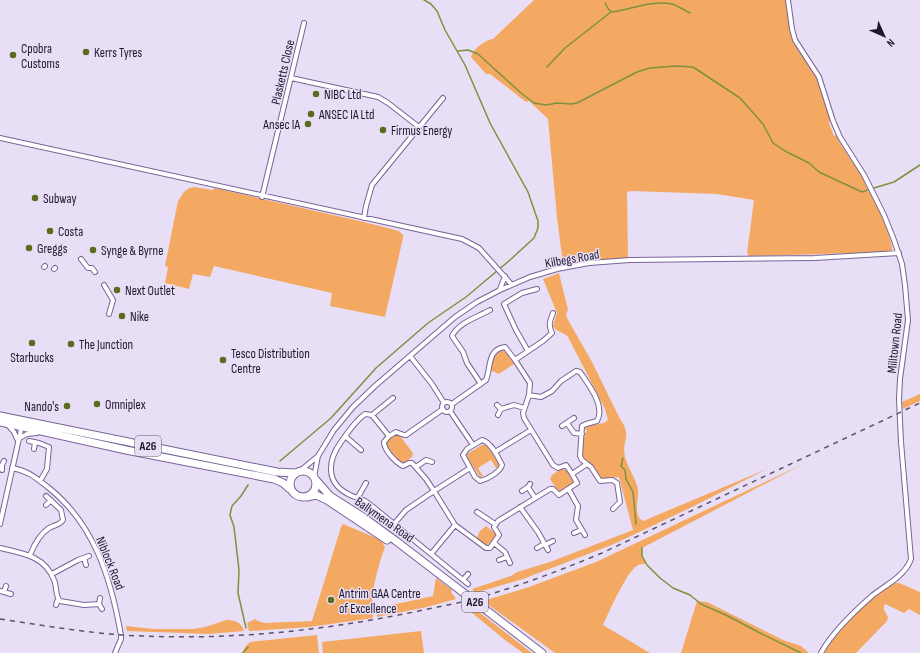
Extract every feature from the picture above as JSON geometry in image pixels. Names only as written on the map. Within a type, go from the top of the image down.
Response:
[{"type":"highway","name":"A26","points":[[0,416],[47,432],[283,482],[298,497],[307,497]]},
{"type":"highway","name":"A26","points":[[4,423],[22,424],[277,472],[306,472],[314,478]]},
{"type":"highway","points":[[290,490],[290,480],[298,472]]},
{"type":"highway","points":[[307,497],[314,492],[316,484],[314,478]]},
{"type":"highway","name":"Ballymena Road","points":[[314,478],[330,496],[363,517],[444,577],[542,653]]},
{"type":"highway","name":"Ballymena Road","points":[[307,497],[316,496],[327,500],[444,577]]},
{"type":"street","name":"Milltown Road","points":[[788,0],[795,40],[819,77],[833,121],[840,137],[864,175],[899,253],[905,285],[908,320],[900,378],[899,399],[901,442],[911,559],[902,573],[873,596],[844,623],[821,653]]},
{"type":"street","name":"Plasketts Close","points":[[262,196],[304,22]]},
{"type":"street","points":[[291,78],[378,97],[419,127]]},
{"type":"street","points":[[364,218],[372,185],[443,98]]},
{"type":"street","points":[[0,138],[462,239],[479,248],[511,284]]},
{"type":"street","name":"Kilbegs Road","points":[[298,472],[318,456],[334,430],[353,407],[455,317],[477,302],[511,284],[530,277],[557,269],[589,263],[630,260],[836,257],[899,253]]},
{"type":"street","points":[[81,258],[88,268],[92,268],[95,272]]},
{"type":"street","points":[[500,290],[504,275]]},
{"type":"street","points":[[104,285],[113,300],[109,314]]},
{"type":"street","points":[[499,306],[522,293],[537,289]]},
{"type":"street","points":[[504,304],[528,351]]},
{"type":"street","points":[[481,384],[467,363],[466,356],[452,336],[464,324],[490,310]]},
{"type":"street","points":[[515,360],[554,333],[549,327],[553,313]]},
{"type":"street","points":[[410,356],[432,384],[444,403],[442,406],[443,409],[406,435],[396,432],[389,436],[385,440],[384,445],[392,457],[402,466],[411,463],[416,467],[434,491],[454,525],[487,548],[490,548],[499,536],[494,528],[498,521],[551,488],[559,495],[577,483],[566,465],[558,468],[554,467],[524,418],[523,413],[529,395],[530,384],[505,347],[496,350],[492,354],[487,378],[481,384],[452,404],[450,411]]},
{"type":"street","points":[[529,395],[541,397],[552,391],[561,381],[578,371],[580,365]]},
{"type":"street","points":[[578,371],[594,392],[599,406],[597,421],[583,425],[580,456],[582,460],[591,467],[600,481],[612,480],[617,483],[620,502],[613,509]]},
{"type":"street","points":[[372,416],[393,398]]},
{"type":"street","points":[[444,403],[448,402],[452,404]]},
{"type":"street","points":[[497,405],[501,410]]},
{"type":"street","points":[[498,415],[501,410],[514,405],[524,408]]},
{"type":"street","points":[[443,409],[445,411],[450,411],[473,445]]},
{"type":"street","points":[[389,436],[372,416],[367,413],[363,415],[345,436],[332,456],[331,472],[335,482],[340,489],[347,494],[358,497],[374,508],[468,584]]},
{"type":"street","points":[[562,426],[574,418]]},
{"type":"street","points":[[4,423],[11,428],[18,440]]},
{"type":"street","points":[[567,423],[574,433],[582,434]]},
{"type":"street","points":[[0,524],[2,508],[22,424]]},
{"type":"street","points":[[495,452],[531,430]]},
{"type":"street","points":[[18,440],[27,434],[47,432]]},
{"type":"street","points":[[345,436],[361,450]]},
{"type":"street","points":[[481,441],[485,441],[495,452],[501,463],[501,467],[487,478],[479,480],[463,455],[464,451],[481,441]]},
{"type":"street","points":[[29,442],[35,442],[47,446],[50,450],[47,469],[40,481]]},
{"type":"street","points":[[34,449],[35,442]]},
{"type":"street","points":[[416,467],[426,460],[427,454]]},
{"type":"street","name":"Kilbegs Road","points":[[314,478],[318,456]]},
{"type":"street","points":[[426,460],[432,462]]},
{"type":"street","points":[[572,474],[587,464]]},
{"type":"street","name":"Niblock Road","points":[[12,468],[27,472],[52,491],[75,514],[88,534],[98,552],[112,590],[121,635],[121,639],[115,653]]},
{"type":"street","points":[[394,524],[406,510],[470,468]]},
{"type":"street","points":[[358,497],[366,484]]},
{"type":"street","points":[[522,492],[529,486],[535,498]]},
{"type":"street","points":[[568,490],[578,506],[576,519],[584,536]]},
{"type":"street","points":[[30,555],[42,534],[61,523],[63,520],[61,510],[46,496]]},
{"type":"street","points":[[46,505],[50,500]]},
{"type":"street","points":[[520,507],[538,532],[548,550]]},
{"type":"street","points":[[477,512],[495,524]]},
{"type":"street","points":[[431,554],[454,525]]},
{"type":"street","points":[[574,534],[581,530]]},
{"type":"street","points":[[537,548],[553,541]]},
{"type":"street","points":[[494,543],[505,552],[510,563]]},
{"type":"street","points":[[0,548],[30,555],[41,561],[52,574],[55,581],[58,599],[56,605]]},
{"type":"street","points":[[52,574],[89,556]]},
{"type":"street","points":[[499,560],[507,556]]},
{"type":"street","points":[[84,558],[86,565]]},
{"type":"street","points":[[463,580],[468,574]]},
{"type":"street","points":[[6,586],[2,592],[11,594]]},
{"type":"street","points":[[100,598],[99,604],[102,609]]},
{"type":"street","points":[[58,599],[62,602],[84,605],[99,604]]},
{"type":"shaded area","points":[[534,0],[786,0],[792,36],[796,45],[818,78],[831,118],[829,123],[834,136],[836,135],[858,169],[868,190],[867,192],[870,191],[887,230],[892,251],[749,256],[747,253],[754,200],[717,194],[632,191],[627,192],[628,258],[563,263],[557,218],[548,119],[529,101],[526,102],[490,74],[486,74],[471,57],[480,45],[493,39]]},
{"type":"shaded area","points":[[195,187],[212,190],[215,188],[399,231],[403,235],[403,238],[385,317],[330,306],[332,293],[214,266],[210,277],[193,274],[189,289],[165,283],[168,267],[165,266],[178,201],[184,192],[189,188]]},
{"type":"shaded area","points":[[559,273],[568,310],[566,314],[567,318],[592,362],[626,430],[624,451],[638,489],[637,512],[640,519],[643,521],[767,469],[614,544],[523,579],[475,593],[472,589],[511,576],[517,572],[550,562],[633,530],[619,477],[602,479],[592,464],[585,460],[582,455],[585,433],[587,432],[585,428],[604,423],[608,420],[605,409],[568,337],[556,330],[553,326],[557,313],[543,279]]},
{"type":"shaded area","points":[[501,350],[506,352],[514,364],[499,374],[490,370],[494,356]]},
{"type":"shaded area","points":[[920,394],[920,401],[903,409],[902,402]]},
{"type":"shaded area","points":[[395,435],[400,436],[413,453],[412,457],[404,463],[401,463],[386,445],[387,441]]},
{"type":"shaded area","points":[[482,445],[487,445],[500,466],[496,468],[491,460],[478,468],[483,476],[480,477],[468,459],[467,454]]},
{"type":"shaded area","points":[[803,464],[642,548],[642,556],[646,564],[638,565],[628,576],[603,625],[650,653],[555,653],[483,601],[529,587],[596,562]]},
{"type":"shaded area","points":[[562,468],[567,471],[573,482],[571,485],[558,491],[550,479],[552,475]]},
{"type":"shaded area","points":[[343,524],[381,540],[385,547],[373,592],[373,618],[310,627],[249,631],[247,623],[255,619],[265,623],[312,621]]},
{"type":"shaded area","points":[[486,526],[496,535],[488,545],[478,540],[477,537],[480,531]]},
{"type":"shaded area","points":[[436,578],[452,590],[451,592],[456,599],[427,607],[377,617],[378,608],[433,596]]},
{"type":"shaded area","points":[[895,583],[899,583],[920,592],[920,615],[909,609],[904,613],[885,604],[884,610],[888,617],[887,621],[856,653],[824,653],[838,633],[865,605]]},
{"type":"shaded area","points":[[697,601],[707,602],[783,640],[801,646],[809,653],[681,653]]},
{"type":"shaded area","points":[[470,605],[532,653],[523,653],[505,640],[466,608]]},
{"type":"shaded area","points":[[226,620],[237,622],[241,625],[244,631],[209,634],[127,631],[126,626],[154,629],[193,629],[205,627]]},
{"type":"shaded area","points":[[421,631],[424,653],[323,653],[322,642]]},
{"type":"shaded area","points":[[317,635],[319,653],[242,653],[250,642]]},
{"type":"waterway","points":[[280,461],[331,418],[376,368],[428,323],[466,297],[510,260],[534,238],[538,228],[538,221],[528,192],[490,123],[465,65],[445,30],[437,11],[431,4],[424,0]]},
{"type":"waterway","points":[[605,3],[612,12],[650,4],[664,3],[672,4],[690,13]]},
{"type":"waterway","points":[[547,67],[565,48],[611,12]]},
{"type":"waterway","points":[[458,51],[468,50],[478,54],[534,103],[546,105],[557,103],[577,103],[637,72],[650,68],[676,66],[693,67],[740,98],[763,124],[773,143],[809,163],[819,172],[862,192],[868,190]]},
{"type":"waterway","points":[[874,188],[894,182],[920,165]]},
{"type":"waterway","points":[[623,458],[621,466],[625,470],[626,479],[633,492],[636,524]]},
{"type":"waterway","points":[[246,628],[238,593],[239,570],[234,527],[230,515],[232,506],[248,485]]},
{"type":"waterway","points":[[642,548],[642,556],[647,565],[673,588],[690,595],[701,604],[801,653]]},
{"type":"waterway","points":[[243,653],[248,647]]},
{"type":"railway","points":[[0,619],[107,634],[160,637],[233,636],[305,630],[341,625],[462,602],[525,583],[602,553],[920,403]]},
{"type":"place","name":"Kerrs Tyres","points":[[86,52]]},
{"type":"place","name":"Cpobra Customs","points":[[13,55]]},
{"type":"place","name":"NIBC Ltd","points":[[316,94]]},
{"type":"place","name":"ANSEC IA Ltd","points":[[311,114]]},
{"type":"place","name":"Ansec IA","points":[[308,124]]},
{"type":"place","name":"Firmus Energy","points":[[383,130]]},
{"type":"place","name":"Subway","points":[[35,198]]},
{"type":"place","name":"Costa","points":[[50,231]]},
{"type":"place","name":"Greggs","points":[[29,248]]},
{"type":"place","name":"Synge & Byrne","points":[[93,250]]},
{"type":"place","name":"Next Outlet","points":[[117,290]]},
{"type":"place","name":"Nike","points":[[122,316]]},
{"type":"place","name":"Starbucks","points":[[32,343]]},
{"type":"place","name":"The Junction","points":[[71,344]]},
{"type":"place","name":"Tesco Distribution Centre","points":[[223,360]]},
{"type":"place","name":"Omniplex","points":[[97,404]]},
{"type":"place","name":"Nando's","points":[[67,406]]},
{"type":"place","name":"Antrim GAA Centre of Excellence","points":[[331,600]]}]
